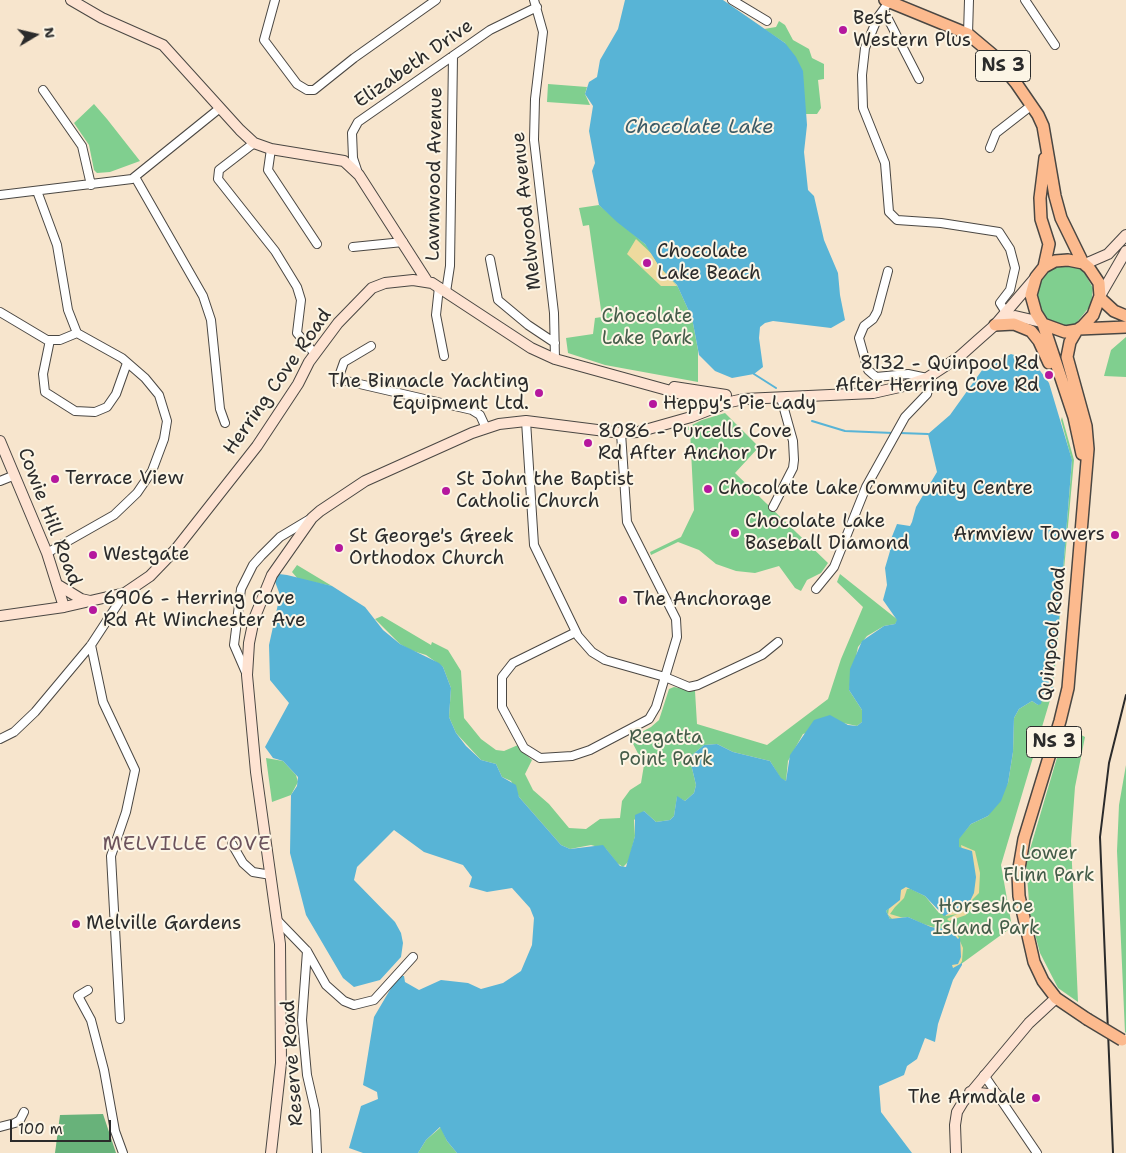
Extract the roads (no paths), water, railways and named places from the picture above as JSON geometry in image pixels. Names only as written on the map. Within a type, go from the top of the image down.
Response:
[{"type":"main road","points":[[71,0],[106,20],[163,45],[220,108],[254,142],[271,149],[344,161],[359,175],[427,281]]},
{"type":"main road","name":"NS 3","points":[[886,4],[968,34],[993,55],[1032,105],[1043,126],[1048,144],[1055,196],[1061,218],[1084,263]]},
{"type":"main road","name":"NS 3","points":[[1044,267],[1049,244],[1041,219],[1040,198],[1048,144]]},
{"type":"main road","points":[[1126,235],[1108,254],[1084,263],[1062,260],[1044,267],[1036,277],[1032,287],[1032,300],[1042,323],[1059,331],[1126,326]]},
{"type":"main road","points":[[1078,330],[1093,315],[1100,297],[1126,251]]},
{"type":"main road","points":[[1084,263],[1096,276],[1100,297],[1114,311],[1126,316]]},
{"type":"main road","name":"Herring Cove Road","points":[[696,394],[744,399],[781,398],[873,393],[904,386],[929,376],[959,357],[994,325],[1004,311],[1036,277]]},
{"type":"main road","name":"Herring Cove Road","points":[[0,616],[64,607],[125,593],[150,576],[220,494],[257,446],[315,354],[343,317],[372,288],[394,282],[427,281],[531,348],[555,359],[665,388],[676,386],[696,394],[730,402],[744,399]]},
{"type":"main road","name":"Herring Cove Road","points":[[994,325],[1015,316],[1025,317],[1042,323]]},
{"type":"main road","name":"Quinpool Road","points":[[1042,323],[1076,426],[1085,476]]},
{"type":"main road","points":[[994,325],[1019,325],[1035,335],[1076,426]]},
{"type":"main road","name":"Quinpool Road","points":[[1078,330],[1068,346],[1067,357],[1086,426],[1088,450],[1068,688],[1060,721],[1024,839],[1018,874],[1019,896],[1034,962],[1043,981],[1056,998],[1124,1042]]},
{"type":"main road","points":[[683,419],[692,409],[696,394]]},
{"type":"main road","points":[[271,1153],[281,1063],[282,984],[278,921],[256,772],[247,675],[249,643],[254,619],[266,586],[312,518],[365,481],[486,428],[510,422],[526,421],[621,432],[648,430],[730,402]]},
{"type":"main road","name":"Cowie Hill Road","points":[[0,441],[47,553],[64,607]]},
{"type":"main road","points":[[58,585],[81,599],[91,601]]},
{"type":"main road","points":[[956,1153],[955,1125],[957,1112],[984,1075],[1029,1024],[1056,998]]},
{"type":"main road","points":[[970,1092],[997,1095]]},
{"type":"street","points":[[275,0],[264,40],[297,84],[307,90],[314,90],[354,58],[436,0]]},
{"type":"street","points":[[732,0],[767,21]]},
{"type":"street","points":[[968,34],[969,0]]},
{"type":"street","points":[[1025,0],[1055,45]]},
{"type":"street","name":"Elizabeth Drive","points":[[359,175],[353,158],[352,133],[358,122],[490,30],[536,4]]},
{"type":"street","name":"Melwood Avenue","points":[[536,4],[543,32],[543,43],[535,99],[534,140],[554,313],[555,359]]},
{"type":"street","points":[[886,4],[918,79]]},
{"type":"street","points":[[886,4],[878,17],[865,48],[862,75],[863,108],[885,163],[889,212],[897,220],[941,223],[998,232],[1010,249],[1015,268],[1010,290],[1000,303],[1004,311]]},
{"type":"street","name":"Lawnwood Avenue","points":[[444,356],[436,315],[450,266],[453,56]]},
{"type":"street","points":[[43,90],[82,146],[92,185]]},
{"type":"street","points":[[990,148],[996,134],[1032,105]]},
{"type":"street","points":[[0,195],[92,185],[135,177],[220,108]]},
{"type":"street","points":[[254,142],[219,170],[218,179],[270,244],[297,287],[301,297],[298,336],[315,354]]},
{"type":"street","points":[[271,149],[268,170],[317,244]]},
{"type":"street","points":[[135,177],[203,296],[211,320],[220,409],[225,423]]},
{"type":"street","points":[[37,191],[57,245],[68,310],[77,332],[127,362],[145,378],[159,395],[167,420],[164,440],[150,476],[114,515],[47,553]]},
{"type":"street","points":[[353,247],[403,242]]},
{"type":"street","points":[[490,259],[498,300],[528,325],[555,343]]},
{"type":"street","points":[[816,590],[834,568],[866,487],[896,434],[906,417],[927,394],[929,376],[908,374],[876,376],[868,370],[859,338],[864,326],[873,319],[877,312],[888,271]]},
{"type":"street","points":[[0,312],[50,340],[64,339],[77,332]]},
{"type":"street","points":[[50,340],[42,374],[44,392],[75,411],[95,412],[108,407],[116,394],[127,362]]},
{"type":"street","points":[[371,346],[344,362],[338,376],[340,379],[472,410],[480,415],[486,428]]},
{"type":"street","points":[[772,507],[793,468],[794,460],[794,442],[781,398]]},
{"type":"street","points":[[526,421],[534,545],[576,632],[585,646],[602,659],[665,677],[685,686],[696,686],[762,655],[778,642]]},
{"type":"street","points":[[576,632],[513,662],[502,677],[502,707],[524,748],[533,756],[545,759],[572,756],[590,750],[644,723],[655,710],[677,637],[678,627],[627,522],[621,432]]},
{"type":"street","points":[[0,481],[14,475]]},
{"type":"street","points":[[247,675],[234,645],[241,589],[253,565],[260,556],[280,537],[312,518]]},
{"type":"street","points":[[0,739],[14,732],[35,712],[91,645],[125,593]]},
{"type":"street","points":[[91,645],[103,702],[135,770],[126,812],[111,856],[120,1019]]},
{"type":"street","points":[[232,844],[243,863],[253,872],[272,874]]},
{"type":"street","points":[[278,921],[306,951],[326,985],[344,1001],[357,1005],[374,1000],[413,958]]},
{"type":"street","name":"Reserve Road","points":[[306,951],[302,1020],[307,1075],[315,1110],[316,1153]]},
{"type":"street","points":[[88,990],[78,996],[90,1020],[104,1070],[115,1131],[123,1153]]},
{"type":"street","points":[[984,1075],[1037,1153]]},
{"type":"street","points":[[0,1127],[20,1120],[24,1112]]},
{"type":"water","name":"Chocolate Lake","points":[[625,0],[723,0],[785,43],[796,57],[803,71],[807,125],[804,152],[808,190],[814,196],[824,240],[838,273],[845,320],[831,328],[773,321],[765,323],[760,327],[759,338],[763,367],[754,374],[732,378],[715,371],[699,355],[692,318],[677,285],[659,266],[645,244],[599,205],[592,171],[595,163],[589,131],[593,106],[585,94],[589,82],[597,77],[600,60],[618,29]]},
{"type":"water","points":[[1011,354],[1033,361],[1049,383],[1072,460],[1063,570],[1055,586],[1061,596],[1057,640],[1054,649],[1053,688],[1043,695],[1041,704],[1038,705],[1032,701],[1019,709],[1014,718],[1013,752],[1008,783],[1001,801],[988,816],[971,824],[959,839],[959,847],[972,851],[976,877],[974,893],[969,903],[944,916],[925,896],[906,887],[901,890],[900,900],[886,911],[890,919],[908,917],[931,927],[950,930],[958,939],[960,937],[961,957],[958,964],[952,965],[953,968],[962,963],[962,965],[953,980],[938,1024],[935,1042],[925,1038],[917,1059],[907,1066],[904,1075],[879,1086],[881,1112],[912,1153],[457,1153],[447,1141],[440,1127],[426,1140],[418,1153],[363,1153],[349,1148],[361,1106],[378,1099],[377,1092],[363,1085],[374,1017],[394,983],[401,976],[404,976],[405,982],[419,990],[441,980],[468,983],[481,989],[503,983],[521,971],[532,945],[534,918],[530,908],[512,888],[487,892],[469,887],[472,877],[463,865],[424,852],[394,830],[357,867],[354,880],[395,922],[401,933],[403,943],[401,957],[380,980],[354,987],[343,978],[306,915],[290,853],[291,795],[297,786],[298,777],[283,761],[273,758],[265,747],[289,703],[270,680],[269,645],[280,595],[274,579],[279,574],[332,586],[365,607],[383,630],[400,644],[439,663],[443,667],[451,688],[449,717],[456,733],[466,746],[481,760],[496,764],[502,777],[516,785],[519,797],[561,845],[570,849],[603,845],[620,866],[626,867],[635,836],[635,815],[644,811],[656,822],[670,820],[674,816],[677,796],[685,801],[694,793],[696,785],[691,764],[692,755],[704,745],[717,744],[733,752],[770,761],[781,778],[786,781],[790,755],[814,720],[830,715],[848,725],[857,726],[862,722],[862,710],[849,690],[850,669],[862,641],[884,626],[895,624],[897,620],[883,600],[887,585],[885,568],[890,551],[887,549],[897,524],[910,526],[916,507],[937,472],[928,434],[950,415],[985,366]]},
{"type":"waterway","points":[[754,374],[776,388]]},
{"type":"waterway","points":[[812,421],[845,431],[893,433]]},
{"type":"waterway","points":[[900,433],[928,434]]},
{"type":"railway","points":[[1113,1153],[1100,837],[1109,763],[1126,695]]},
{"type":"place","name":"Best Western Plus","points":[[843,30]]},
{"type":"place","name":"Chocolate Lake Beach","points":[[647,263]]},
{"type":"place","name":"8132 - Quinpool Rd After Herring Cove Rd","points":[[1049,375]]},
{"type":"place","name":"The Binnacle Yachting Equipment Ltd.","points":[[539,393]]},
{"type":"place","name":"Heppy's Pie Lady","points":[[653,404]]},
{"type":"place","name":"8086 - Purcells Cove Rd After Anchor Dr","points":[[588,443]]},
{"type":"place","name":"Terrace View","points":[[55,479]]},
{"type":"place","name":"Chocolate Lake Community Centre","points":[[708,489]]},
{"type":"place","name":"St John the Baptist Catholic Church","points":[[446,491]]},
{"type":"place","name":"Chocolate Lake Baseball Diamond","points":[[735,533]]},
{"type":"place","name":"Armview Towers","points":[[1115,535]]},
{"type":"place","name":"St George's Greek Orthodox Church","points":[[339,548]]},
{"type":"place","name":"Westgate","points":[[93,555]]},
{"type":"place","name":"The Anchorage","points":[[623,600]]},
{"type":"place","name":"6906 - Herring Cove Rd At Winchester Ave","points":[[93,610]]},
{"type":"place","name":"Melville Gardens","points":[[76,924]]},
{"type":"place","name":"The Armdale","points":[[1036,1098]]},
{"type":"district","name":"MELVILLE COVE","points":[[187,845]]},
{"type":"park label","name":"Chocolate Lake Park","points":[[647,328]]},
{"type":"park label","name":"Regatta Point Park","points":[[666,749]]},
{"type":"park label","name":"Lower Flinn Park","points":[[1049,865]]},
{"type":"park label","name":"Horseshoe Island Park","points":[[986,918]]}]
